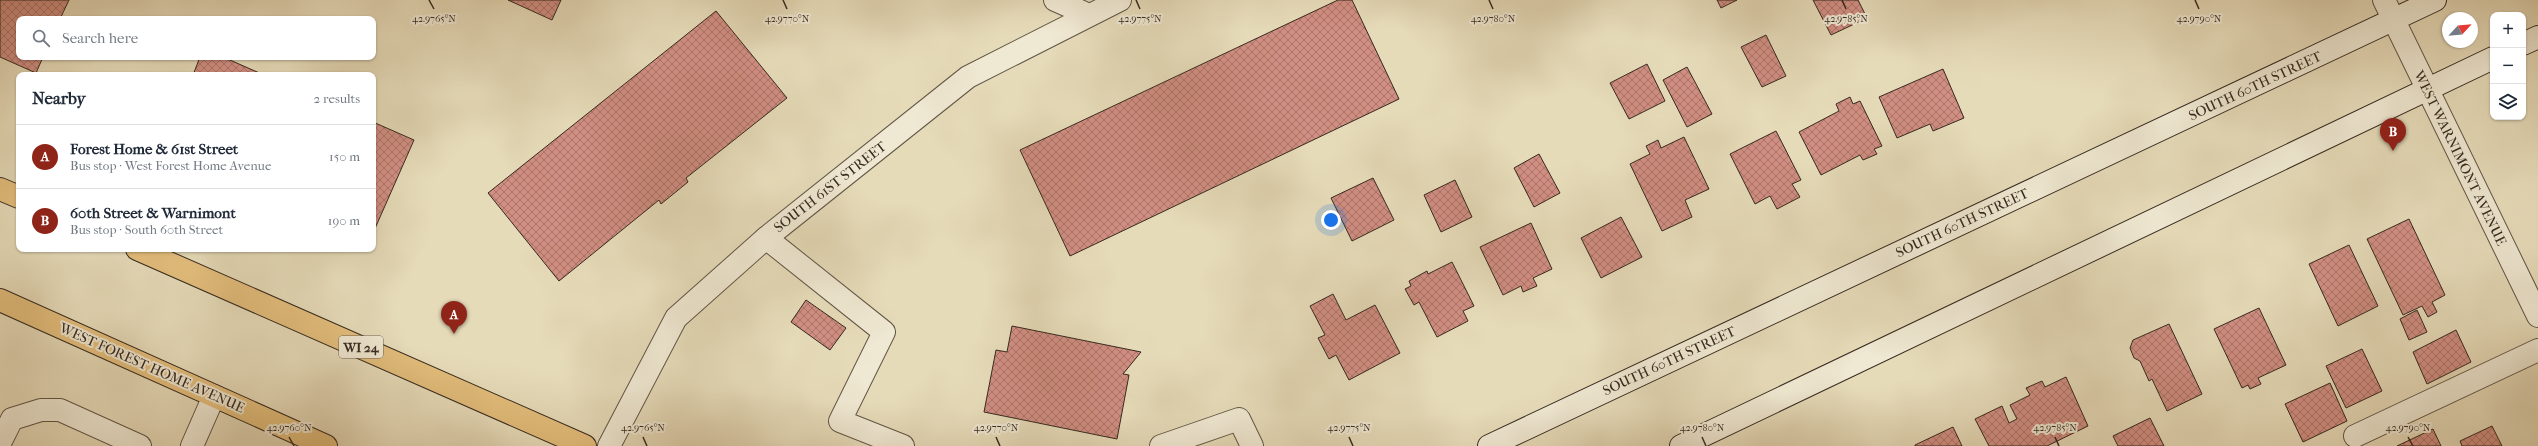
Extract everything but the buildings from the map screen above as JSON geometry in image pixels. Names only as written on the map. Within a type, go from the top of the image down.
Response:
[{"type":"main road","points":[[1055,0],[1089,15]]},
{"type":"main road","name":"SOUTH 61ST STREET","points":[[609,446],[676,318],[766,238],[968,77],[1120,0]]},
{"type":"main road","name":"WEST WARNIMONT AVENUE","points":[[2384,0],[2426,89],[2538,316]]},
{"type":"main road","name":"SOUTH 60TH STREET","points":[[1488,446],[2435,0]]},
{"type":"main road","points":[[2526,43],[2538,37]]},
{"type":"main road","points":[[1681,446],[2490,59]]},
{"type":"main road","points":[[0,189],[16,196]]},
{"type":"main road","points":[[766,238],[884,332],[840,421],[903,446]]},
{"type":"main road","name":"WI 24","points":[[144,252],[585,446]]},
{"type":"main road","name":"WEST FOREST HOME AVENUE","points":[[0,300],[326,446]]},
{"type":"main road","points":[[2356,436],[2538,350]]},
{"type":"main road","points":[[192,446],[214,396]]},
{"type":"main road","points":[[0,443],[12,419],[41,410],[60,410],[109,439],[140,446]]},
{"type":"main road","points":[[1161,446],[1238,419],[1252,446]]},
{"type":"place","name":"60th Street & Warnimont","points":[[2393,151]]},
{"type":"place","name":"Forest Home & 61st Street","points":[[454,334]]}]
